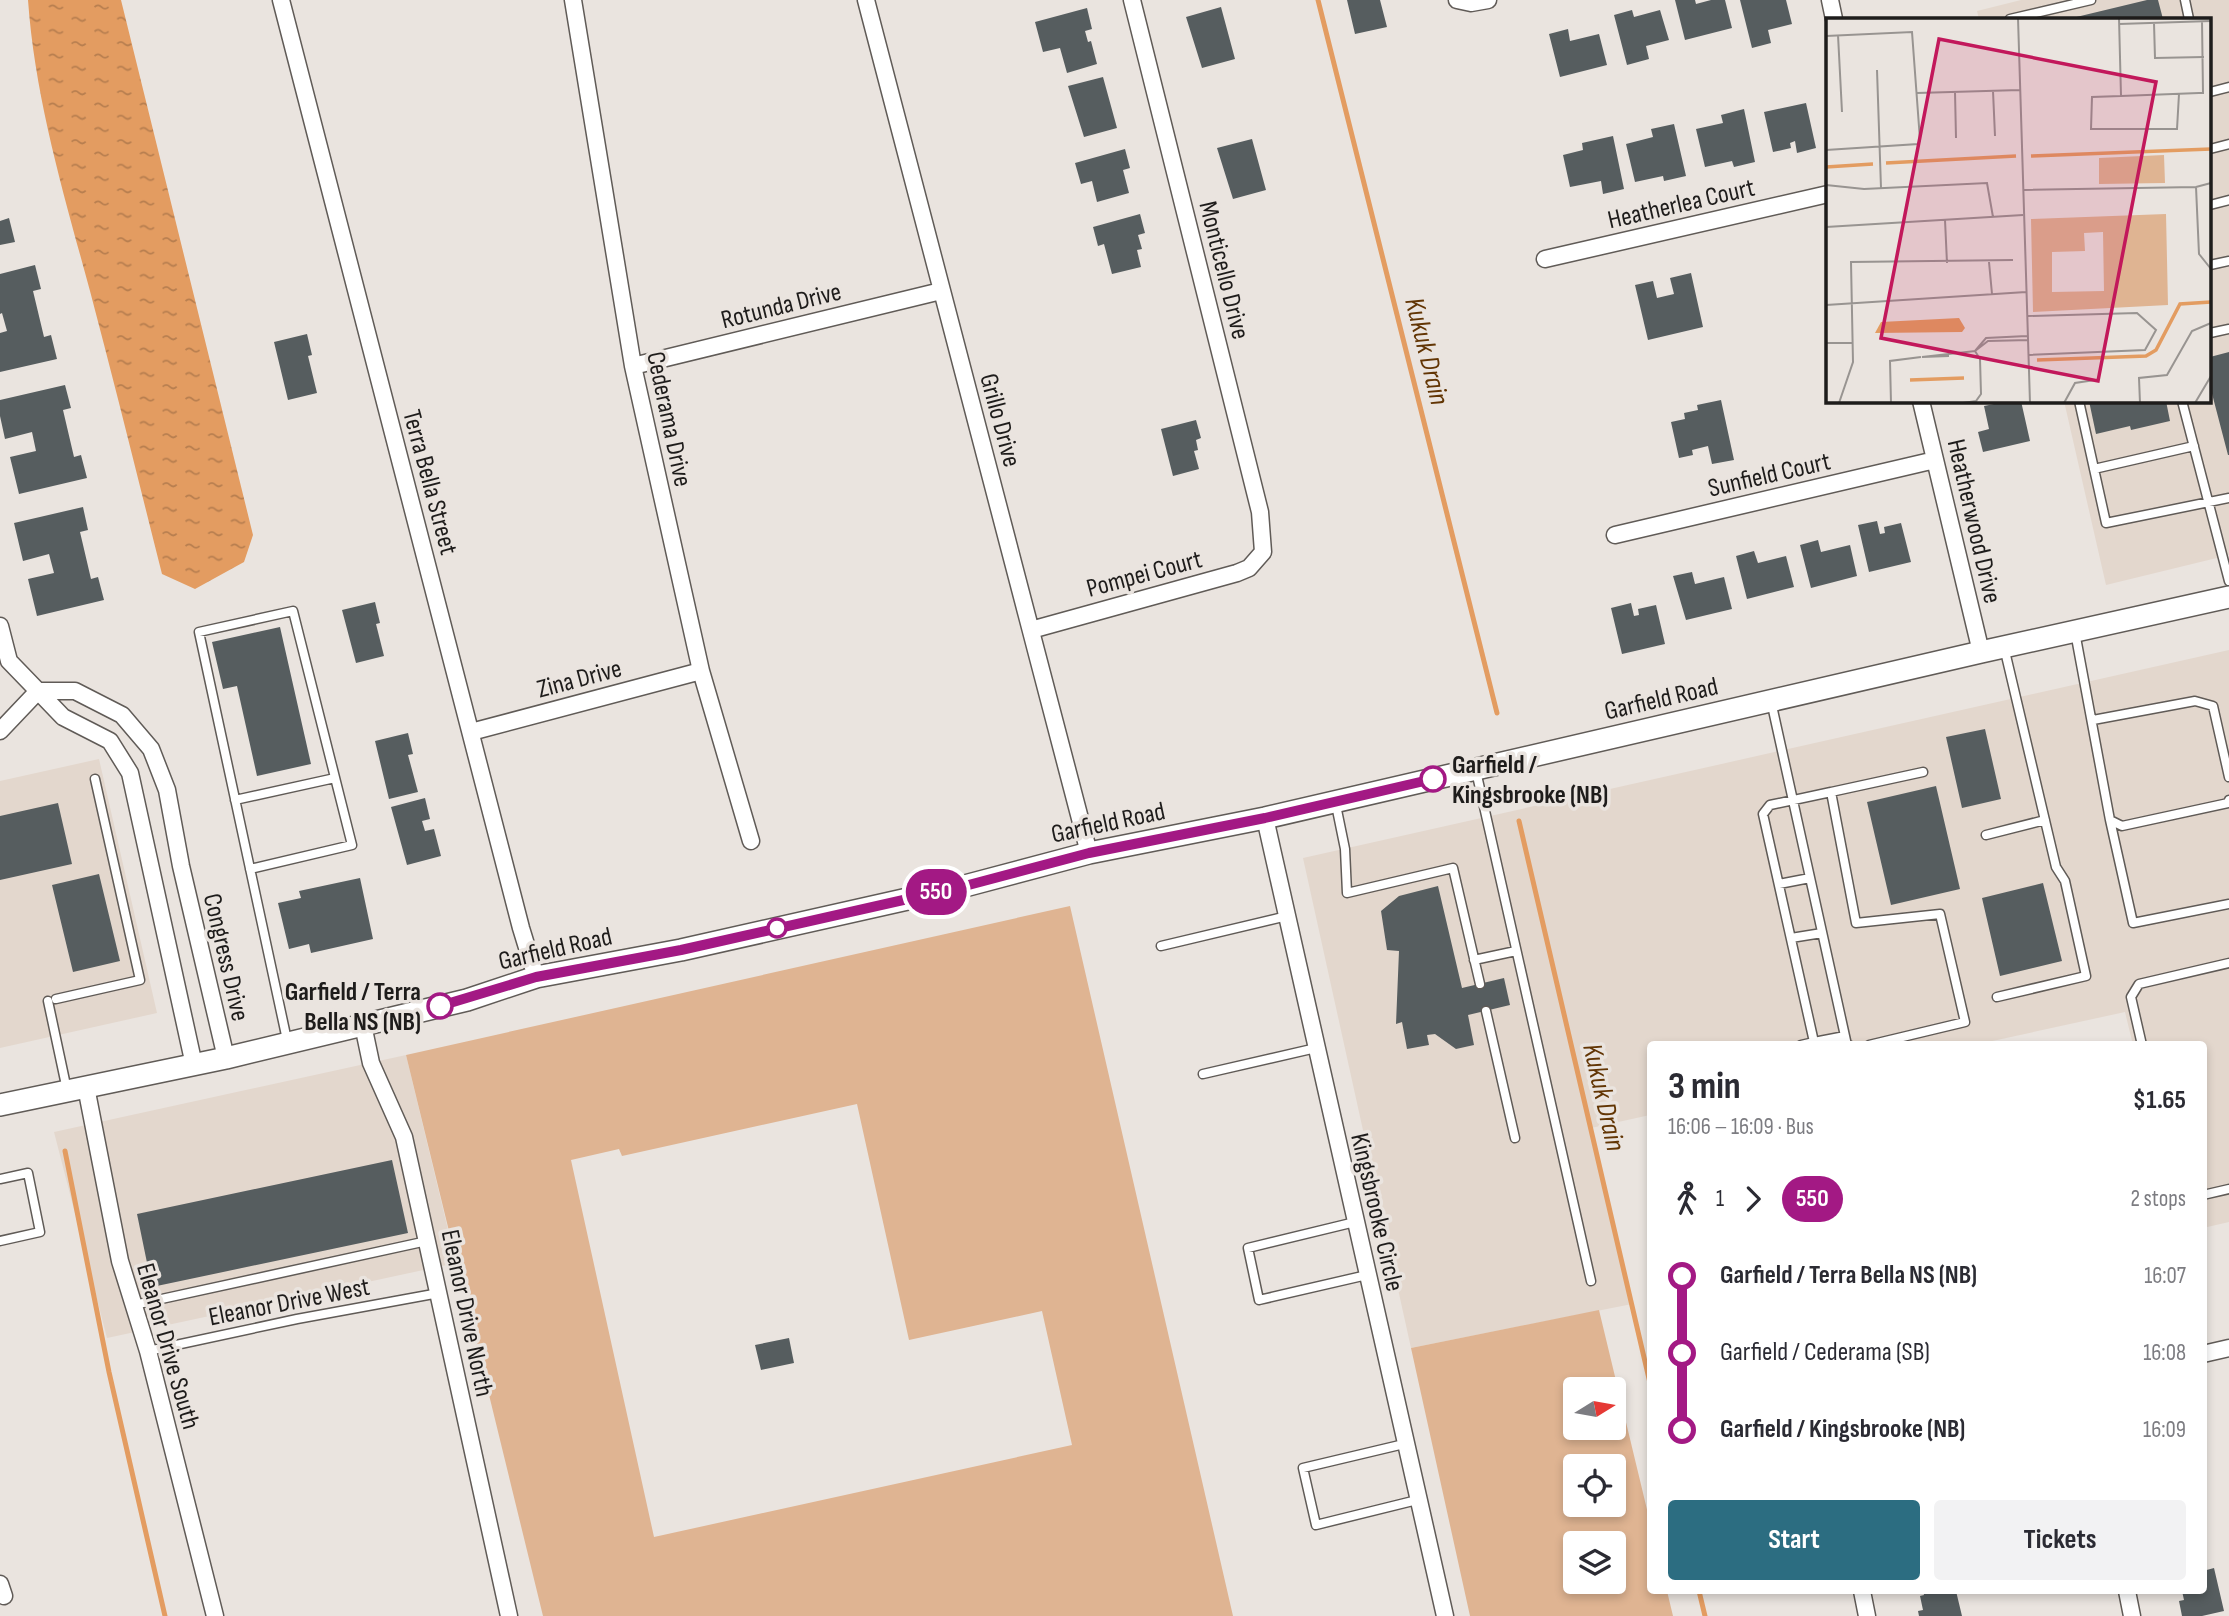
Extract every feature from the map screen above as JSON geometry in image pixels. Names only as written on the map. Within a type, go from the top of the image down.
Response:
[{"type":"main road","name":"Garfield Road","points":[[0,1105],[226,1058],[467,1000],[536,977],[681,950],[961,887],[1089,853],[1265,818],[2229,597]]},
{"type":"street","name":"Terra Bella Street","points":[[281,0],[521,928],[536,977]]},
{"type":"street","name":"Cederama Drive","points":[[573,0],[633,366],[701,671],[751,841]]},
{"type":"street","name":"Grillo Drive","points":[[866,0],[1089,853]]},
{"type":"street","name":"Monticello Drive","points":[[1132,0],[1260,512],[1263,552]]},
{"type":"street","points":[[1457,0],[1471,3],[1488,0]]},
{"type":"street","points":[[1830,0],[1834,18]]},
{"type":"street","name":"Heatherlea Court","points":[[1545,259],[1826,194]]},
{"type":"street","name":"Rotunda Drive","points":[[633,366],[941,291]]},
{"type":"street","name":"Heatherwood Drive","points":[[1922,402],[1981,652]]},
{"type":"street","name":"Sunfield Court","points":[[1615,535],[1935,460]]},
{"type":"street","name":"Pompei Court","points":[[1031,630],[1237,573],[1249,568],[1263,552]]},
{"type":"street","name":"Congress Drive","points":[[0,626],[9,661],[63,717],[110,741],[130,773],[194,1065]]},
{"type":"street","name":"Zina Drive","points":[[471,732],[701,671]]},
{"type":"street","points":[[0,731],[38,691]]},
{"type":"street","name":"Congress Drive","points":[[38,691],[75,691],[122,715],[151,749],[167,790],[181,866],[226,1058]]},
{"type":"street","name":"Kingsbrooke Circle","points":[[1265,818],[1404,1444],[1445,1616]]},
{"type":"street","name":"Congress Drive","points":[[152,873],[181,866]]},
{"type":"street","name":"Eleanor Drive North","points":[[363,1025],[371,1063],[404,1137],[509,1616]]},
{"type":"street","name":"Eleanor Drive South","points":[[77,1089],[120,1261],[148,1351],[215,1616]]},
{"type":"street","points":[[2207,1353],[2229,1348]]},
{"type":"street","points":[[1862,1594],[1867,1616]]},
{"type":"street","points":[[2128,1594],[2132,1616]]},
{"type":"lane","points":[[2014,18],[2091,0]]},
{"type":"lane","points":[[2185,0],[2189,18]]},
{"type":"lane","points":[[2212,91],[2229,87]]},
{"type":"lane","points":[[2212,148],[2229,144]]},
{"type":"lane","points":[[2212,204],[2229,200]]},
{"type":"lane","points":[[2079,402],[2106,523],[2229,498]]},
{"type":"lane","points":[[2182,402],[2229,581]]},
{"type":"lane","points":[[2094,469],[2194,446]]},
{"type":"lane","points":[[250,869],[352,845],[293,611],[199,632],[235,800],[250,869],[288,1043]]},
{"type":"lane","points":[[2075,632],[2110,820],[2133,923],[2229,904]]},
{"type":"lane","points":[[1997,998],[2086,976],[2065,881],[2056,867],[2004,647]]},
{"type":"lane","points":[[1770,701],[1847,1041]]},
{"type":"lane","points":[[2093,720],[2195,701],[2213,706],[2229,777]]},
{"type":"lane","points":[[1475,769],[1591,1280]]},
{"type":"lane","points":[[1814,1041],[1763,814],[1770,805],[1923,772]]},
{"type":"lane","points":[[235,800],[335,778]]},
{"type":"lane","points":[[77,1089],[52,1000],[140,980],[95,779]]},
{"type":"lane","points":[[1831,793],[1856,923],[1940,914],[1965,1022],[1886,1041]]},
{"type":"lane","points":[[2110,820],[2122,826],[2228,803],[2229,800]]},
{"type":"lane","points":[[1335,802],[1345,849],[1347,893],[1453,868],[1480,984]]},
{"type":"lane","points":[[1986,835],[2045,820]]},
{"type":"lane","points":[[1779,884],[1810,878]]},
{"type":"lane","points":[[1161,946],[1287,916]]},
{"type":"lane","points":[[1791,938],[1822,933]]},
{"type":"lane","points":[[1474,960],[1516,951]]},
{"type":"lane","points":[[2141,1041],[2131,998],[2139,984],[2229,963]]},
{"type":"lane","points":[[1486,1011],[1515,1138]]},
{"type":"lane","points":[[1203,1073],[1316,1048]]},
{"type":"lane","points":[[0,1179],[28,1172],[40,1232],[0,1241]]},
{"type":"lane","points":[[2207,1194],[2229,1189]]},
{"type":"lane","points":[[1355,1223],[1248,1248],[1259,1300],[1367,1275]]},
{"type":"lane","points":[[134,1305],[427,1241]]},
{"type":"lane","name":"Eleanor Drive West","points":[[148,1351],[297,1319],[439,1293]]},
{"type":"lane","points":[[1404,1444],[1303,1468],[1316,1525],[1417,1500]]},
{"type":"shaded area","points":[[2021,0],[2229,0],[2229,555],[2106,585],[2064,402],[2212,402],[2212,18],[1979,18],[1977,11]]},
{"type":"shaded area","points":[[2229,650],[2229,1222],[2207,1227],[2207,1041],[2132,1041],[2125,1012],[1992,1041],[1647,1041],[1647,1116],[1591,1128],[1632,1304],[1411,1348],[1303,858]]},
{"type":"shaded area","points":[[99,759],[157,1013],[0,1048],[0,781]]},
{"type":"shaded area","points":[[1070,906],[1233,1616],[543,1616],[406,1055]],"holes":[[[857,1104],[909,1340],[1042,1311],[1072,1445],[654,1537],[571,1160],[619,1149],[622,1156]]]},
{"type":"shaded area","points":[[406,1055],[456,1263],[107,1338],[54,1132]]},
{"type":"shaded area","points":[[1599,1310],[1615,1377],[1563,1377],[1563,1440],[1626,1440],[1626,1422],[1647,1510],[1647,1594],[1668,1594],[1673,1616],[1470,1616],[1411,1348]]},
{"type":"water","points":[[28,0],[121,0],[253,535],[244,562],[195,589],[162,574],[52,147],[37,74]]},
{"type":"building","points":[[1347,0],[1380,0],[1387,27],[1355,34]]},
{"type":"building","points":[[1675,0],[1695,0],[1696,4],[1725,0],[1732,28],[1685,40]]},
{"type":"building","points":[[1740,0],[1786,0],[1792,24],[1768,30],[1771,43],[1752,48]]},
{"type":"building","points":[[2147,0],[2158,0],[2163,18],[2072,18]]},
{"type":"building","points":[[1221,7],[1235,59],[1202,68],[1186,17]]},
{"type":"building","points":[[1087,8],[1092,29],[1085,31],[1088,42],[1091,41],[1097,64],[1067,73],[1060,48],[1043,52],[1035,22]]},
{"type":"building","points":[[1632,10],[1634,17],[1660,10],[1669,40],[1646,46],[1649,59],[1627,65],[1614,15]]},
{"type":"building","points":[[1568,29],[1570,41],[1599,34],[1607,65],[1560,77],[1549,34]]},
{"type":"building","points":[[1103,77],[1117,128],[1084,137],[1068,86]]},
{"type":"building","points":[[1806,103],[1816,148],[1797,153],[1795,141],[1790,143],[1791,148],[1773,152],[1764,112]]},
{"type":"building","points":[[1744,109],[1755,162],[1734,167],[1732,161],[1705,167],[1696,129],[1723,123],[1721,115]]},
{"type":"building","points":[[1674,124],[1686,176],[1664,181],[1663,176],[1635,182],[1626,144],[1653,137],[1651,129]]},
{"type":"building","points":[[1613,136],[1624,189],[1603,194],[1601,181],[1570,187],[1563,155],[1583,150],[1582,143]]},
{"type":"building","points":[[1252,139],[1266,190],[1233,199],[1217,148]]},
{"type":"building","points":[[1125,149],[1130,168],[1123,170],[1129,193],[1097,202],[1092,181],[1081,184],[1075,163]]},
{"type":"building","points":[[1140,214],[1145,233],[1138,235],[1142,249],[1137,250],[1141,267],[1112,274],[1104,244],[1098,246],[1093,227]]},
{"type":"building","points":[[9,218],[15,242],[0,245],[0,221]]},
{"type":"building","points":[[35,265],[41,289],[33,291],[44,337],[51,335],[57,359],[0,372],[0,333],[7,331],[2,313],[0,314],[0,274]]},
{"type":"building","points":[[1691,273],[1703,327],[1648,340],[1635,285],[1653,281],[1657,298],[1674,294],[1670,278]]},
{"type":"building","points":[[307,334],[312,355],[308,356],[317,393],[288,400],[274,342]]},
{"type":"building","points":[[2229,352],[2229,455],[2212,394],[2212,356]]},
{"type":"building","points":[[65,385],[71,408],[63,410],[74,457],[81,455],[87,478],[19,494],[10,457],[36,451],[32,432],[5,439],[0,400]]},
{"type":"building","points":[[1721,400],[1734,460],[1712,464],[1708,446],[1692,450],[1693,455],[1679,458],[1671,422],[1685,419],[1684,413],[1698,410],[1697,405]]},
{"type":"building","points":[[2021,402],[2030,441],[1983,452],[1978,432],[1989,429],[1984,406]]},
{"type":"building","points":[[2089,402],[2166,402],[2170,421],[2131,430],[2130,426],[2096,434]]},
{"type":"building","points":[[1196,420],[1201,438],[1196,440],[1198,450],[1194,451],[1199,469],[1173,476],[1161,429]]},
{"type":"building","points":[[83,507],[88,530],[80,532],[91,579],[98,577],[104,600],[37,616],[28,579],[54,573],[49,554],[23,561],[14,523]]},
{"type":"building","points":[[1877,521],[1880,534],[1885,533],[1884,527],[1901,523],[1911,562],[1869,572],[1858,525]]},
{"type":"building","points":[[1818,540],[1821,552],[1850,545],[1857,576],[1811,588],[1800,545]]},
{"type":"building","points":[[1754,551],[1758,563],[1786,556],[1794,587],[1747,599],[1736,556]]},
{"type":"building","points":[[1692,572],[1695,584],[1724,577],[1732,609],[1686,620],[1673,576]]},
{"type":"building","points":[[375,602],[380,623],[376,624],[384,656],[356,663],[342,610]]},
{"type":"building","points":[[1631,603],[1634,616],[1639,615],[1638,609],[1656,605],[1665,644],[1622,654],[1611,608]]},
{"type":"building","points":[[280,627],[311,764],[257,776],[237,686],[223,689],[212,642]]},
{"type":"building","points":[[1985,729],[2001,799],[1962,808],[1946,737]]},
{"type":"building","points":[[408,733],[413,754],[408,755],[418,792],[389,799],[375,741]]},
{"type":"building","points":[[1936,786],[1960,889],[1891,905],[1867,802]]},
{"type":"building","points":[[425,798],[430,819],[422,821],[425,831],[434,829],[441,856],[407,865],[391,807]]},
{"type":"building","points":[[58,803],[72,864],[0,880],[0,816]]},
{"type":"building","points":[[99,874],[120,961],[73,972],[52,885]]},
{"type":"building","points":[[360,878],[373,939],[311,953],[309,944],[289,949],[278,903],[301,898],[299,891]]},
{"type":"building","points":[[2043,883],[2062,961],[2000,976],[1982,898]]},
{"type":"building","points":[[1438,886],[1462,988],[1504,978],[1510,1005],[1468,1015],[1474,1045],[1456,1049],[1435,1034],[1427,1035],[1429,1045],[1407,1049],[1402,1022],[1396,1024],[1399,951],[1387,950],[1381,911],[1399,896]]},
{"type":"building","points":[[392,1160],[408,1233],[152,1287],[137,1214]]},
{"type":"building","points":[[789,1338],[794,1363],[761,1370],[755,1345]]},
{"type":"building","points":[[2214,1568],[2224,1611],[2202,1616],[2182,1616],[2179,1601],[2184,1600],[2183,1594],[2207,1594],[2207,1570]]},
{"type":"building","points":[[1957,1594],[1962,1616],[1919,1616],[1918,1611],[1923,1610],[1920,1596]]},
{"type":"waterway","name":"Kukuk Drain","points":[[1318,0],[1497,713]]},
{"type":"waterway","name":"Kukuk Drain","points":[[1519,821],[1647,1370]]},
{"type":"waterway","points":[[65,1151],[109,1372],[165,1616]]},
{"type":"waterway","name":"Kukuk Drain","points":[[1700,1594],[1705,1616]]},
{"type":"bus line","name":"550","points":[[440,1006],[536,977],[681,950],[961,887],[1089,853],[1265,818],[1433,779]]},
{"type":"place","name":"Garfield / Kingsbrooke (NB)","points":[[1433,779]]},
{"type":"place","name":"Garfield / Terra Bella NS (NB)","points":[[440,1006]]}]
